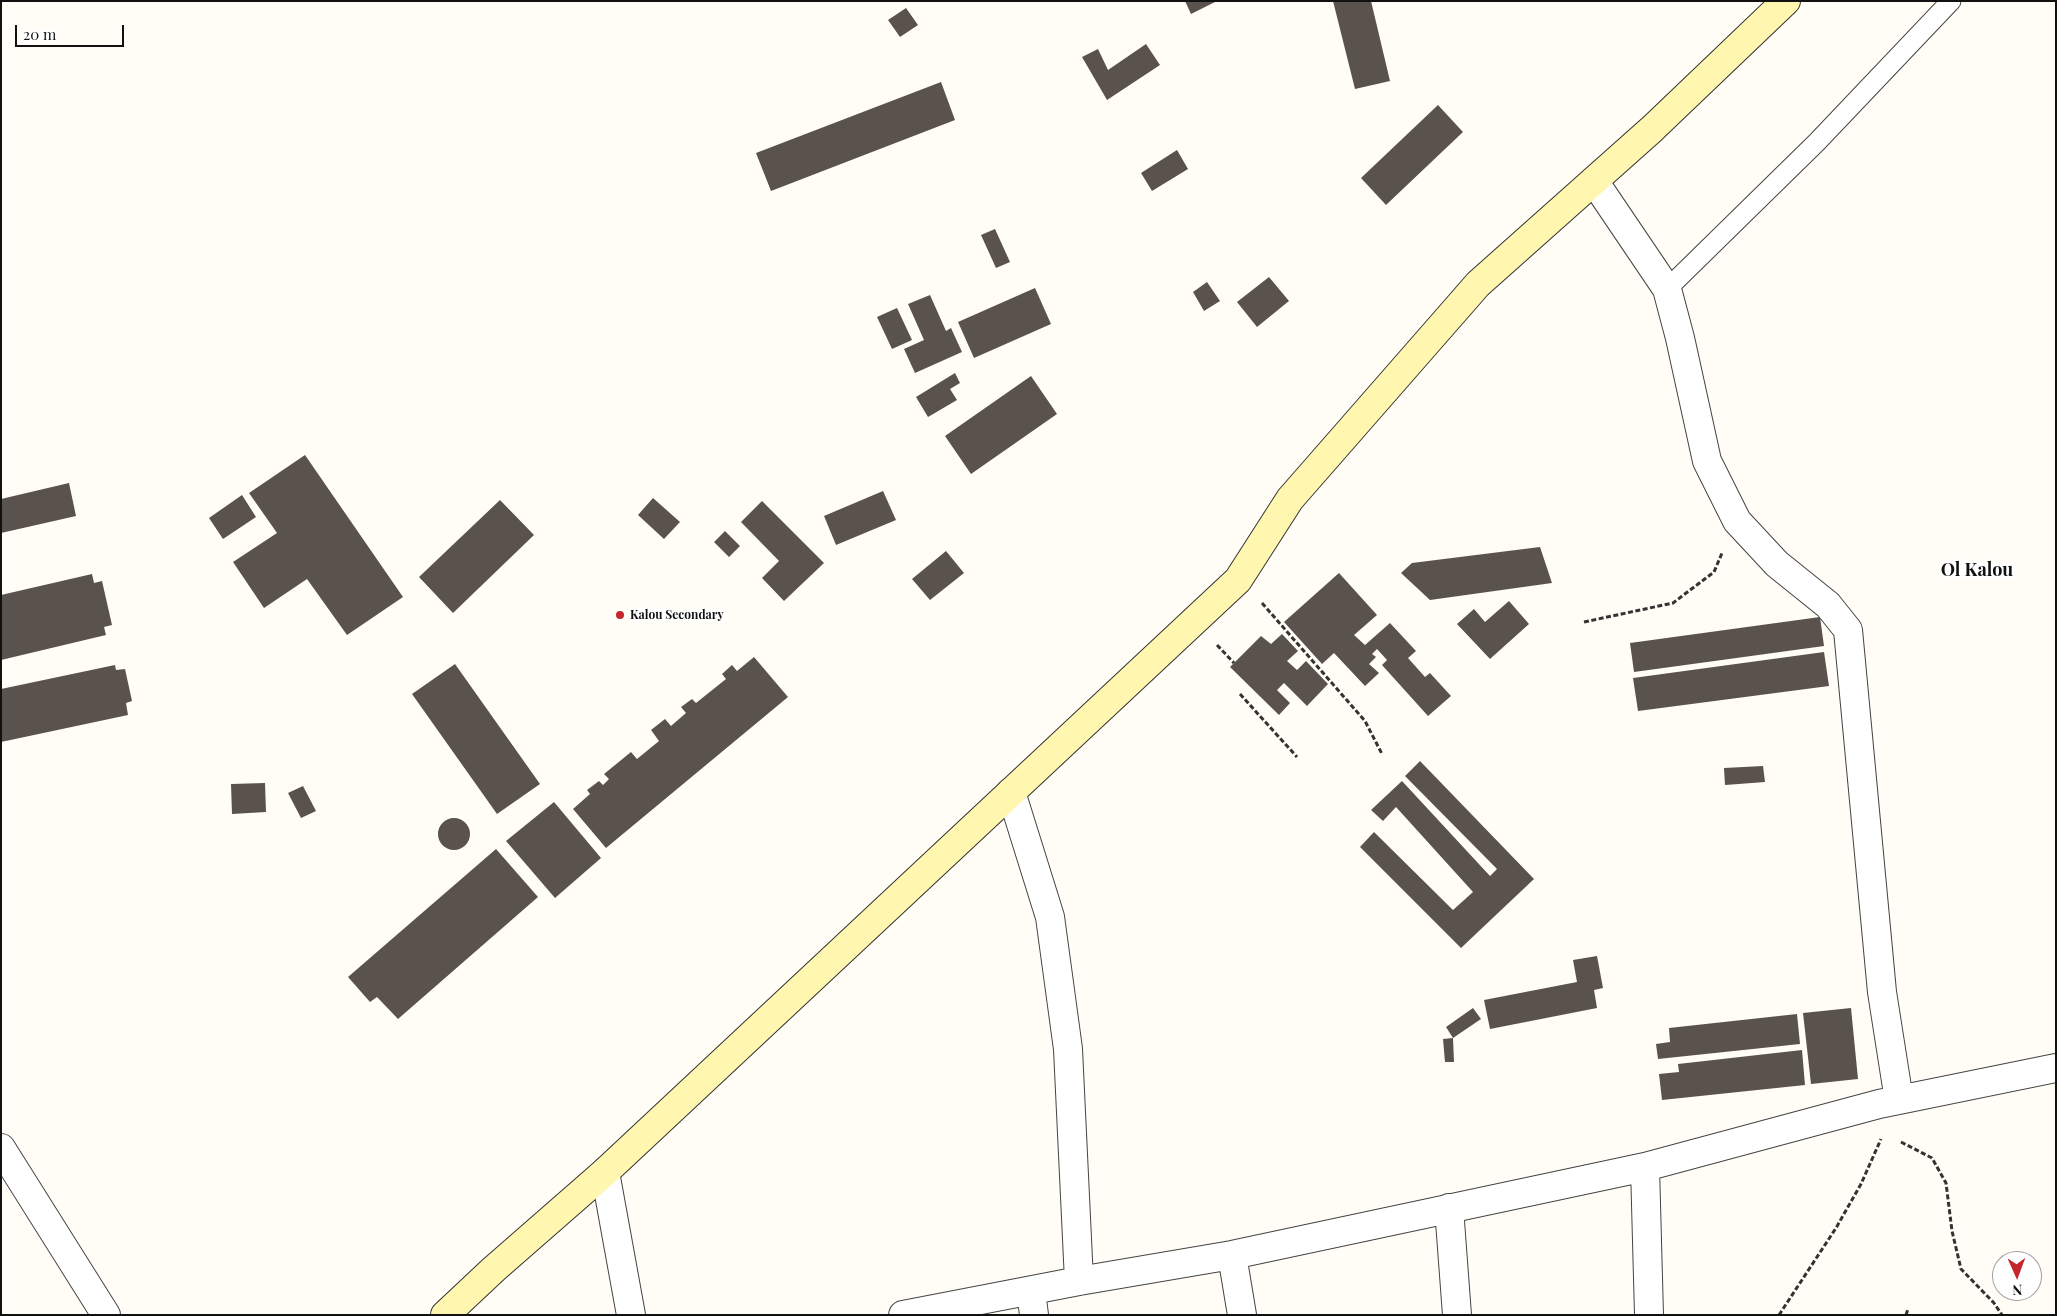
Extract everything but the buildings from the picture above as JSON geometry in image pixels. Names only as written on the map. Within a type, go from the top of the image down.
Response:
[{"type":"main road","points":[[445,1315],[494,1268],[605,1172],[1238,580],[1290,499],[1478,284],[1652,129],[1786,1]]},
{"type":"street","points":[[1594,181],[1667,289],[1680,338],[1707,461],[1737,521],[1777,564],[1828,605],[1848,630],[1882,992],[1899,1100]]},
{"type":"street","points":[[1012,792],[1050,917],[1067,1039],[1079,1281]]},
{"type":"street","points":[[904,1315],[1032,1303],[1079,1281],[1232,1255],[1644,1167],[1899,1100],[2056,1068]]},
{"type":"street","points":[[1,1148],[106,1315]]},
{"type":"street","points":[[1644,1167],[1649,1315]]},
{"type":"street","points":[[605,1172],[631,1315]]},
{"type":"street","points":[[1449,1208],[1457,1315]]},
{"type":"street","points":[[1232,1255],[1242,1315]]},
{"type":"lane","points":[[1667,289],[1817,142],[1951,1]]},
{"type":"path","points":[[1584,622],[1673,603],[1714,572],[1737,521]]},
{"type":"path","points":[[1261,601],[1365,721],[1382,754]]},
{"type":"path","points":[[1219,647],[1234,663]]},
{"type":"path","points":[[1240,694],[1297,757]]},
{"type":"path","points":[[1779,1315],[1836,1228],[1861,1184],[1899,1100]]},
{"type":"path","points":[[1901,1142],[1932,1158],[1946,1183],[1952,1231],[1961,1270],[1994,1303],[2002,1315]]},
{"type":"place","name":"Kalou Secondary","points":[[620,615]]},
{"type":"district","name":"Ol Kalou","points":[[1977,570]]}]
